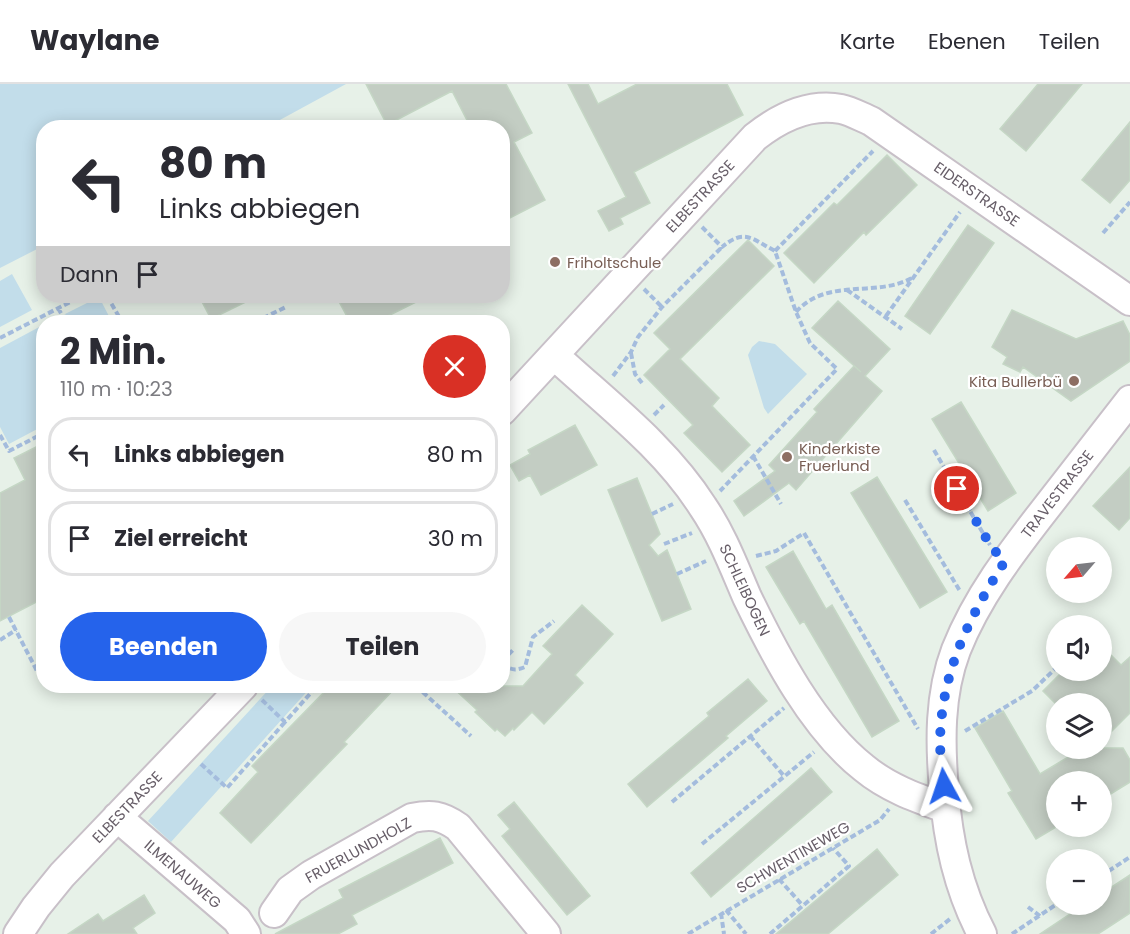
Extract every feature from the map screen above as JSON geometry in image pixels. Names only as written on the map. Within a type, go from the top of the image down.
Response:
[{"type":"street","name":"EIDERSTRASSE","points":[[814,96],[871,121],[890,133],[1130,301]]},
{"type":"street","name":"ELBESTRASSE","points":[[510,402],[755,137],[814,96]]},
{"type":"street","name":"SCHLEIBOGEN","points":[[554,355],[664,455],[704,507],[761,626],[800,694],[833,736],[864,768],[903,793],[945,808]]},
{"type":"street","name":"TRAVESTRASSE","points":[[982,934],[969,910],[952,855],[945,808],[940,741],[943,705],[956,652],[977,603],[1005,561],[1130,400]]},
{"type":"street","name":"ELBESTRASSE","points":[[18,934],[62,875],[183,748],[244,693]]},
{"type":"street","name":"FRUERLUNDHOLZ","points":[[274,913],[290,890],[311,874],[412,819],[429,815],[444,817],[458,827],[546,934]]},
{"type":"street","name":"ILMENAUWEG","points":[[117,817],[237,920],[246,934]]},
{"type":"path","points":[[775,251],[890,133]]},
{"type":"path","points":[[886,316],[974,191]]},
{"type":"path","points":[[1103,233],[1130,202]]},
{"type":"path","points":[[686,212],[722,247]]},
{"type":"path","points":[[598,395],[662,307],[734,237],[747,236],[775,251],[791,300],[810,343],[837,369],[704,507]]},
{"type":"path","points":[[791,300],[797,303],[833,290],[887,285],[914,277]]},
{"type":"path","points":[[846,290],[903,329]]},
{"type":"path","points":[[796,312],[807,301]]},
{"type":"path","points":[[44,315],[68,303]]},
{"type":"path","points":[[269,315],[286,307]]},
{"type":"path","points":[[58,308],[62,315]]},
{"type":"path","points":[[0,338],[36,319]]},
{"type":"path","points":[[631,352],[635,374],[642,383]]},
{"type":"path","points":[[0,435],[9,451],[36,437]]},
{"type":"path","points":[[934,450],[992,548],[1005,561]]},
{"type":"path","points":[[753,456],[780,504]]},
{"type":"path","points":[[905,500],[962,593],[977,603]]},
{"type":"path","points":[[677,574],[729,557],[776,551],[804,533],[919,730],[940,741],[959,735],[1032,692],[1046,678]]},
{"type":"path","points":[[9,616],[36,669]]},
{"type":"path","points":[[510,669],[517,671],[525,668],[533,637],[554,621]]},
{"type":"path","points":[[0,640],[16,630]]},
{"type":"path","points":[[510,653],[513,650]]},
{"type":"path","points":[[252,693],[285,722]]},
{"type":"path","points":[[183,748],[227,788],[311,693]]},
{"type":"path","points":[[424,693],[471,736]]},
{"type":"path","points":[[672,802],[800,694]]},
{"type":"path","points":[[750,736],[784,776]]},
{"type":"path","points":[[702,844],[833,736]]},
{"type":"path","name":"SCHWENTINEWEG","points":[[688,934],[880,820],[903,793]]},
{"type":"path","points":[[770,934],[849,866],[833,848]]},
{"type":"path","points":[[1112,869],[1130,857]]},
{"type":"path","points":[[779,879],[803,906]]},
{"type":"path","points":[[1028,907],[1040,915]]},
{"type":"path","points":[[1012,934],[1046,911]]},
{"type":"path","points":[[723,934],[724,912]]},
{"type":"path","points":[[724,912],[746,934]]},
{"type":"shaded area","points":[[0,84],[346,84],[280,120],[36,120],[36,250],[0,268]]},
{"type":"shaded area","points":[[12,274],[32,310],[0,327],[0,281]]},
{"type":"shaded area","points":[[87,303],[102,303],[108,315],[66,315]]},
{"type":"shaded area","points":[[36,329],[36,430],[9,444],[0,427],[0,348]]},
{"type":"shaded area","points":[[759,341],[775,344],[807,374],[768,414],[764,408],[748,355]]},
{"type":"shaded area","points":[[266,693],[306,693],[171,842],[148,821]]},
{"type":"building","points":[[366,84],[506,84],[532,133],[514,142],[545,200],[510,218],[510,120],[467,120],[452,91],[397,120],[384,120]]},
{"type":"building","points":[[568,84],[588,84],[598,104],[637,84],[727,84],[743,115],[634,172],[650,203],[620,218],[623,224],[609,231],[598,211],[626,197]]},
{"type":"building","points":[[1038,84],[1082,84],[1026,151],[1000,129]]},
{"type":"building","points":[[1130,122],[1130,180],[1110,203],[1082,180]]},
{"type":"building","points":[[887,155],[917,185],[866,235],[864,232],[814,283],[784,253]]},
{"type":"building","points":[[968,225],[994,243],[930,334],[905,316]]},
{"type":"building","points":[[748,240],[774,266],[680,359],[719,398],[712,406],[750,445],[722,472],[684,433],[693,425],[644,375],[670,349],[654,333]]},
{"type":"building","points":[[838,301],[890,349],[865,376],[882,391],[796,490],[789,483],[744,516],[734,501],[775,471],[769,465],[817,412],[814,409],[854,366],[861,372],[812,328]]},
{"type":"building","points":[[203,303],[244,303],[219,315],[209,315]]},
{"type":"building","points":[[340,303],[414,303],[390,315],[346,315]]},
{"type":"building","points":[[1012,310],[1076,339],[1123,321],[1130,335],[1130,361],[1071,401],[1023,367],[1020,372],[1003,364],[1007,357],[992,347]]},
{"type":"building","points":[[961,402],[1016,493],[988,511],[932,419]]},
{"type":"building","points":[[575,425],[597,465],[541,495],[530,475],[519,481],[510,465],[530,454],[528,450]]},
{"type":"building","points":[[36,447],[36,602],[0,621],[0,493],[25,480],[14,458]]},
{"type":"building","points":[[1130,467],[1130,518],[1119,530],[1093,506]]},
{"type":"building","points":[[877,477],[947,592],[920,608],[851,493]]},
{"type":"building","points":[[637,478],[660,534],[649,545],[658,556],[667,550],[691,609],[662,621],[608,490]]},
{"type":"building","points":[[793,551],[826,609],[832,605],[899,721],[872,737],[804,621],[800,624],[766,567]]},
{"type":"building","points":[[582,605],[613,634],[575,675],[583,683],[544,724],[532,712],[505,736],[497,729],[495,731],[459,693],[510,693],[510,686],[523,686],[552,654],[543,646]]},
{"type":"building","points":[[1112,656],[1121,665],[1130,657],[1130,713],[1112,731],[1112,693],[1046,694],[1043,691],[1053,681],[1112,681]]},
{"type":"building","points":[[748,679],[767,701],[726,736],[728,738],[647,807],[628,784],[709,716],[707,713]]},
{"type":"building","points":[[323,693],[390,693],[344,742],[347,744],[251,843],[220,813],[258,772],[252,766]]},
{"type":"building","points":[[1003,711],[1040,774],[1065,759],[1112,759],[1112,748],[1123,748],[1130,760],[1130,782],[1112,793],[1112,771],[1046,771],[1046,833],[1036,839],[1008,793],[1012,791],[975,728]]},
{"type":"building","points":[[811,768],[832,792],[711,897],[691,873]]},
{"type":"building","points":[[514,802],[590,896],[567,915],[502,836],[510,829],[498,815]]},
{"type":"building","points":[[440,838],[453,863],[352,915],[357,924],[338,934],[275,934],[343,898],[339,890]]},
{"type":"building","points":[[877,849],[898,875],[828,934],[776,934]]},
{"type":"building","points":[[1130,875],[1130,913],[1098,934],[1040,934],[1068,915],[1112,915],[1112,887]]},
{"type":"building","points":[[144,895],[155,913],[133,928],[137,934],[68,934],[98,914],[103,921]]},
{"type":"place","name":"Friholtschule","points":[[555,262]]},
{"type":"place","name":"Kita Bullerbü","points":[[1074,381]]},
{"type":"place","name":"Kinderkiste Fruerlund","points":[[787,457]]},
{"type":"route","points":[[944,786],[940,741],[943,705],[956,652],[977,603],[1005,561],[992,548],[957,489]]}]
